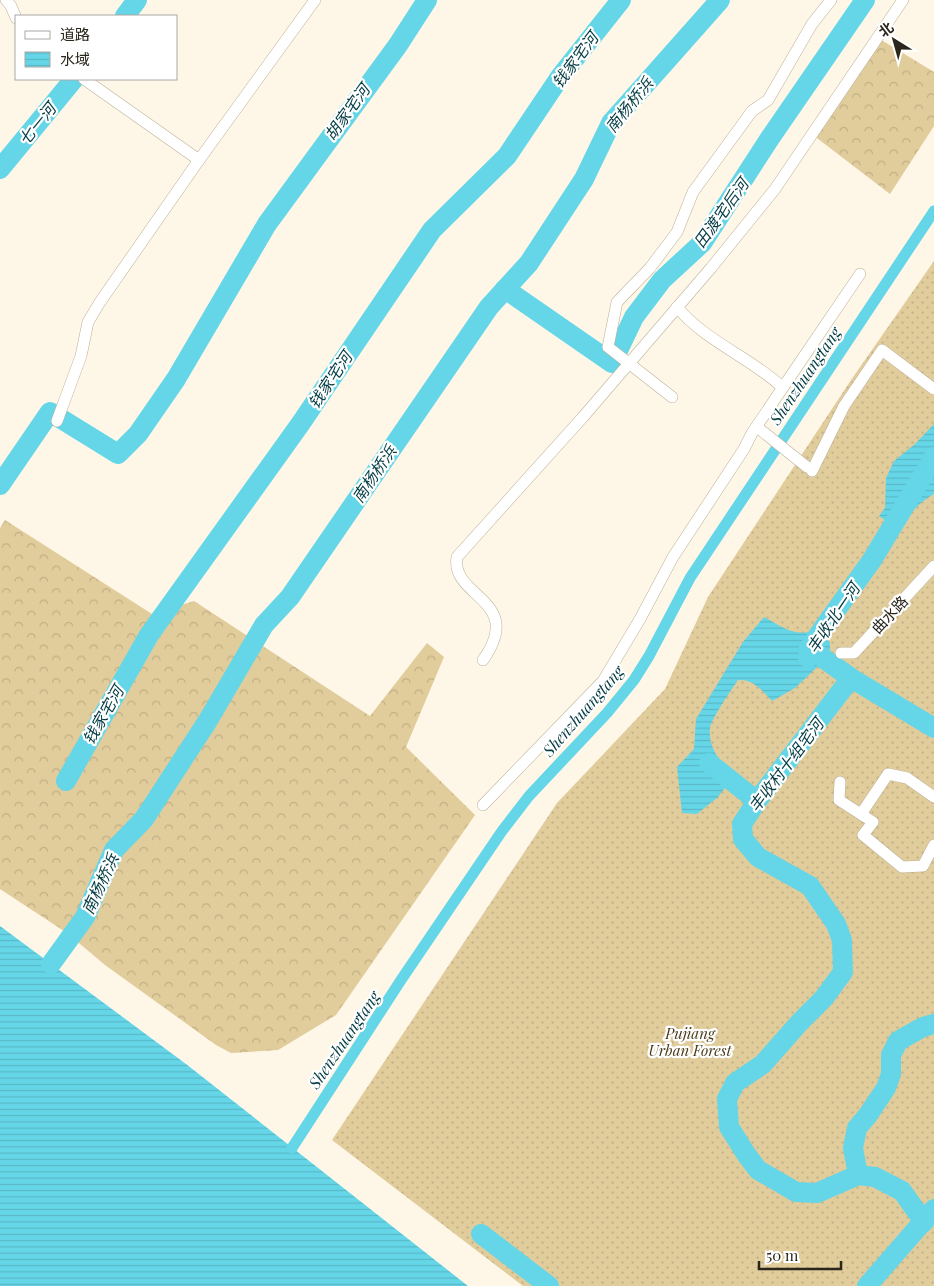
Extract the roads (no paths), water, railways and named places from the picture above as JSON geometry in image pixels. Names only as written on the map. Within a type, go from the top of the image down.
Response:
[{"type":"street","points":[[6,0],[15,16]]},
{"type":"street","points":[[59,417],[81,356],[88,322],[100,302],[199,160],[315,0]]},
{"type":"street","points":[[672,397],[608,347],[617,302],[650,268],[677,232],[693,192],[752,111],[768,100],[812,24],[831,0]]},
{"type":"street","points":[[483,660],[492,649],[496,618],[491,608],[465,583],[456,564],[457,557],[626,362],[678,307],[775,189],[903,0]]},
{"type":"street","points":[[86,80],[199,160]]},
{"type":"street","points":[[483,805],[603,681],[640,619],[673,557],[759,428],[782,387],[860,274]]},
{"type":"street","points":[[678,307],[687,319],[715,341],[770,375],[782,387]]},
{"type":"street","points":[[759,428],[809,469],[844,406],[882,350],[934,389]]},
{"type":"street","name":"曲水路","points":[[841,653],[854,653],[934,566]]},
{"type":"street","points":[[861,814],[888,774],[907,778],[934,797]]},
{"type":"street","points":[[840,782],[839,800],[873,822],[863,835],[902,867],[923,866],[934,845]]},
{"type":"water","points":[[934,424],[934,494],[914,510],[899,530],[879,516],[885,508],[886,478],[894,461],[915,444]]},
{"type":"water","points":[[764,617],[794,632],[813,631],[830,642],[830,655],[795,688],[772,701],[753,683],[738,680],[718,711],[710,728],[711,742],[716,754],[734,776],[718,797],[697,814],[682,813],[677,767],[694,749],[696,719],[743,642]]},
{"type":"water","points":[[0,926],[186,1064],[468,1286],[0,1286]]},
{"type":"waterway","name":"七一河","points":[[126,15],[137,0]]},
{"type":"waterway","name":"钱家宅河","points":[[0,485],[50,412],[118,454],[138,434],[176,379],[267,224],[398,45],[427,0]]},
{"type":"waterway","name":"钱家宅河","points":[[66,781],[149,635],[301,423],[432,230],[507,156],[560,77],[621,0]]},
{"type":"waterway","name":"南杨桥浜","points":[[51,964],[85,917],[114,850],[144,819],[207,722],[264,625],[290,597],[489,307],[529,263],[584,179],[611,123],[720,0]]},
{"type":"waterway","name":"田渡宅后河","points":[[505,289],[612,363],[634,317],[662,280],[702,243],[770,138],[865,0]]},
{"type":"waterway","name":"七一河","points":[[0,169],[73,80]]},
{"type":"waterway","name":"Shenzhuangtang","points":[[292,1148],[401,980],[502,831],[529,796],[607,713],[634,680],[649,656],[690,578],[934,211]]},
{"type":"waterway","name":"丰收北一河","points":[[808,658],[809,648],[872,560],[934,457]]},
{"type":"waterway","points":[[809,648],[851,678]]},
{"type":"waterway","name":"丰收村十组宅河","points":[[924,1222],[902,1191],[875,1177],[858,1175],[817,1193],[796,1192],[758,1170],[729,1127],[727,1099],[735,1083],[763,1064],[824,998],[843,972],[842,940],[836,924],[810,886],[758,857],[743,839],[742,824],[757,801],[851,678],[934,728]]},
{"type":"waterway","name":"丰收北一河","points":[[709,763],[757,801]]},
{"type":"waterway","points":[[858,1175],[853,1148],[857,1128],[886,1088],[891,1074],[891,1055],[898,1041],[923,1027],[934,1024]]},
{"type":"waterway","points":[[867,1286],[934,1209]]},
{"type":"waterway","points":[[481,1234],[549,1286]]},
{"type":"water label","name":"胡家宅河","points":[[347,112]]},
{"type":"park label","name":"Pujiang Urban Forest","points":[[690,1042]]}]
